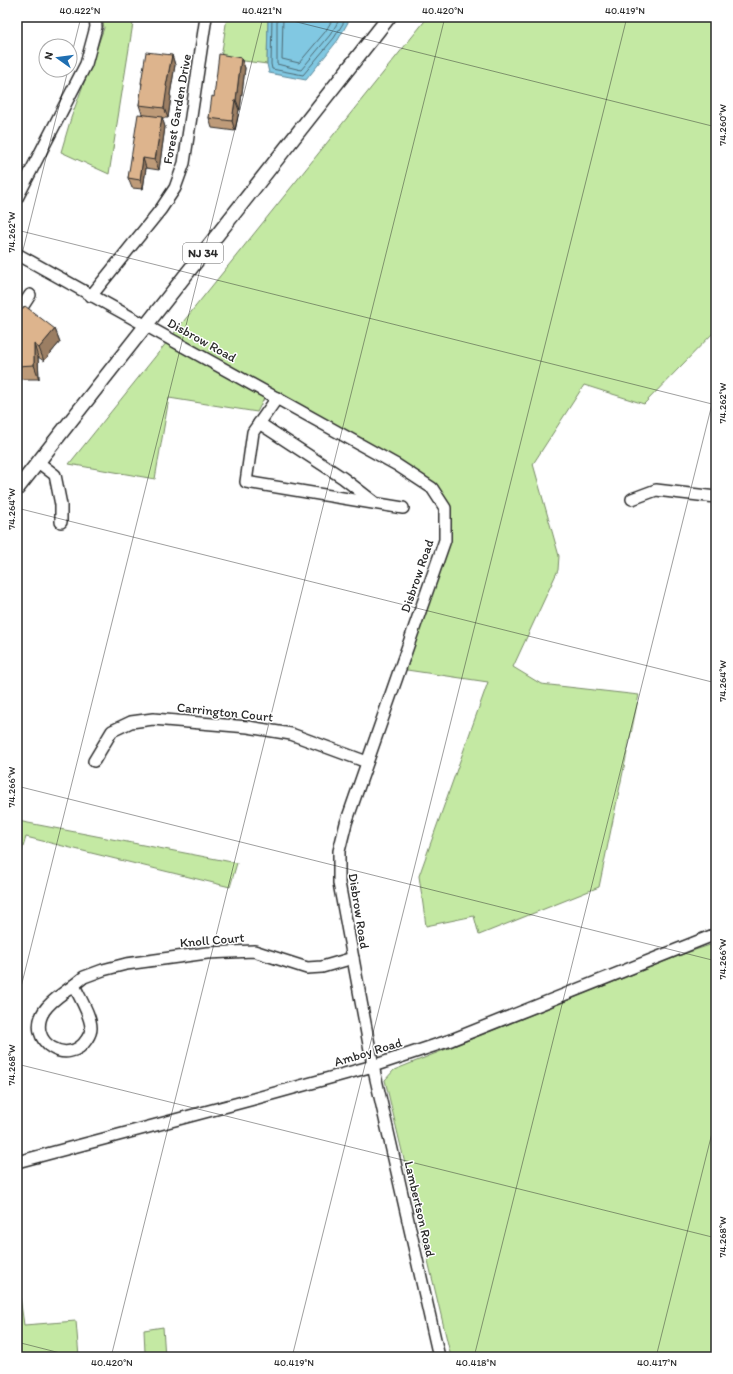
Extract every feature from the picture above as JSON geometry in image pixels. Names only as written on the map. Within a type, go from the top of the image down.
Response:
[{"type":"main road","name":"NJ 34","points":[[17,488],[389,17]]},
{"type":"street","points":[[17,198],[86,64],[96,27],[95,17]]},
{"type":"street","name":"Forest Garden Drive","points":[[91,296],[161,209],[175,188],[184,163],[206,17]]},
{"type":"street","name":"Disbrow Road","points":[[17,254],[397,465],[432,488],[445,508],[445,540],[346,823],[339,852],[338,883],[374,1066]]},
{"type":"street","points":[[17,315],[30,294]]},
{"type":"street","points":[[277,398],[253,432],[246,482],[403,508]]},
{"type":"street","points":[[259,423],[343,478],[375,503]]},
{"type":"street","points":[[38,462],[54,474],[61,505],[61,522]]},
{"type":"street","points":[[632,499],[656,490],[716,497]]},
{"type":"street","name":"Carrington Court","points":[[94,761],[112,731],[130,722],[154,719],[248,727],[291,734],[367,762]]},
{"type":"street","name":"Amboy Road","points":[[17,1162],[374,1066],[450,1040],[716,934]]},
{"type":"street","name":"Knoll Court","points":[[74,985],[89,1017],[91,1028],[90,1034],[81,1047],[75,1050],[59,1051],[50,1048],[44,1040],[40,1033],[38,1023],[48,1006],[74,985],[84,977],[103,970],[126,964],[207,952],[254,951],[307,968],[322,966],[353,958]]},
{"type":"street","name":"Lambertson Road","points":[[374,1066],[439,1357]]},
{"type":"green space","points":[[102,17],[134,17],[109,174],[61,152],[71,118],[104,28]]},
{"type":"green space","points":[[227,17],[269,17],[267,64],[221,58]]},
{"type":"green space","points":[[428,17],[716,17],[716,330],[644,404],[584,385],[533,464],[559,556],[558,570],[513,667],[541,684],[639,695],[599,887],[479,935],[474,916],[426,926],[419,876],[488,682],[400,669],[446,541],[446,513],[416,480],[267,393],[257,412],[169,398],[155,479],[69,464]]},
{"type":"green space","points":[[17,820],[237,863],[230,887],[26,837],[17,867]]},
{"type":"green space","points":[[716,943],[716,1357],[451,1357],[385,1080],[394,1070],[686,953]]},
{"type":"green space","points":[[17,1276],[24,1325],[76,1321],[79,1357],[17,1357]]},
{"type":"green space","points":[[163,1327],[165,1357],[118,1357],[145,1353],[144,1330]]},
{"type":"water","points":[[269,17],[351,17],[338,40],[306,80],[269,73],[267,64]]},
{"type":"building","points":[[146,52],[172,55],[166,86],[164,108],[139,105]]},
{"type":"building","points":[[219,54],[241,58],[232,121],[209,118],[212,96],[214,97]]},
{"type":"building","points":[[138,114],[162,117],[155,160],[143,158],[140,180],[128,178]]},
{"type":"building","points":[[25,306],[55,329],[39,348],[34,344],[34,365],[17,366],[17,315]]}]
